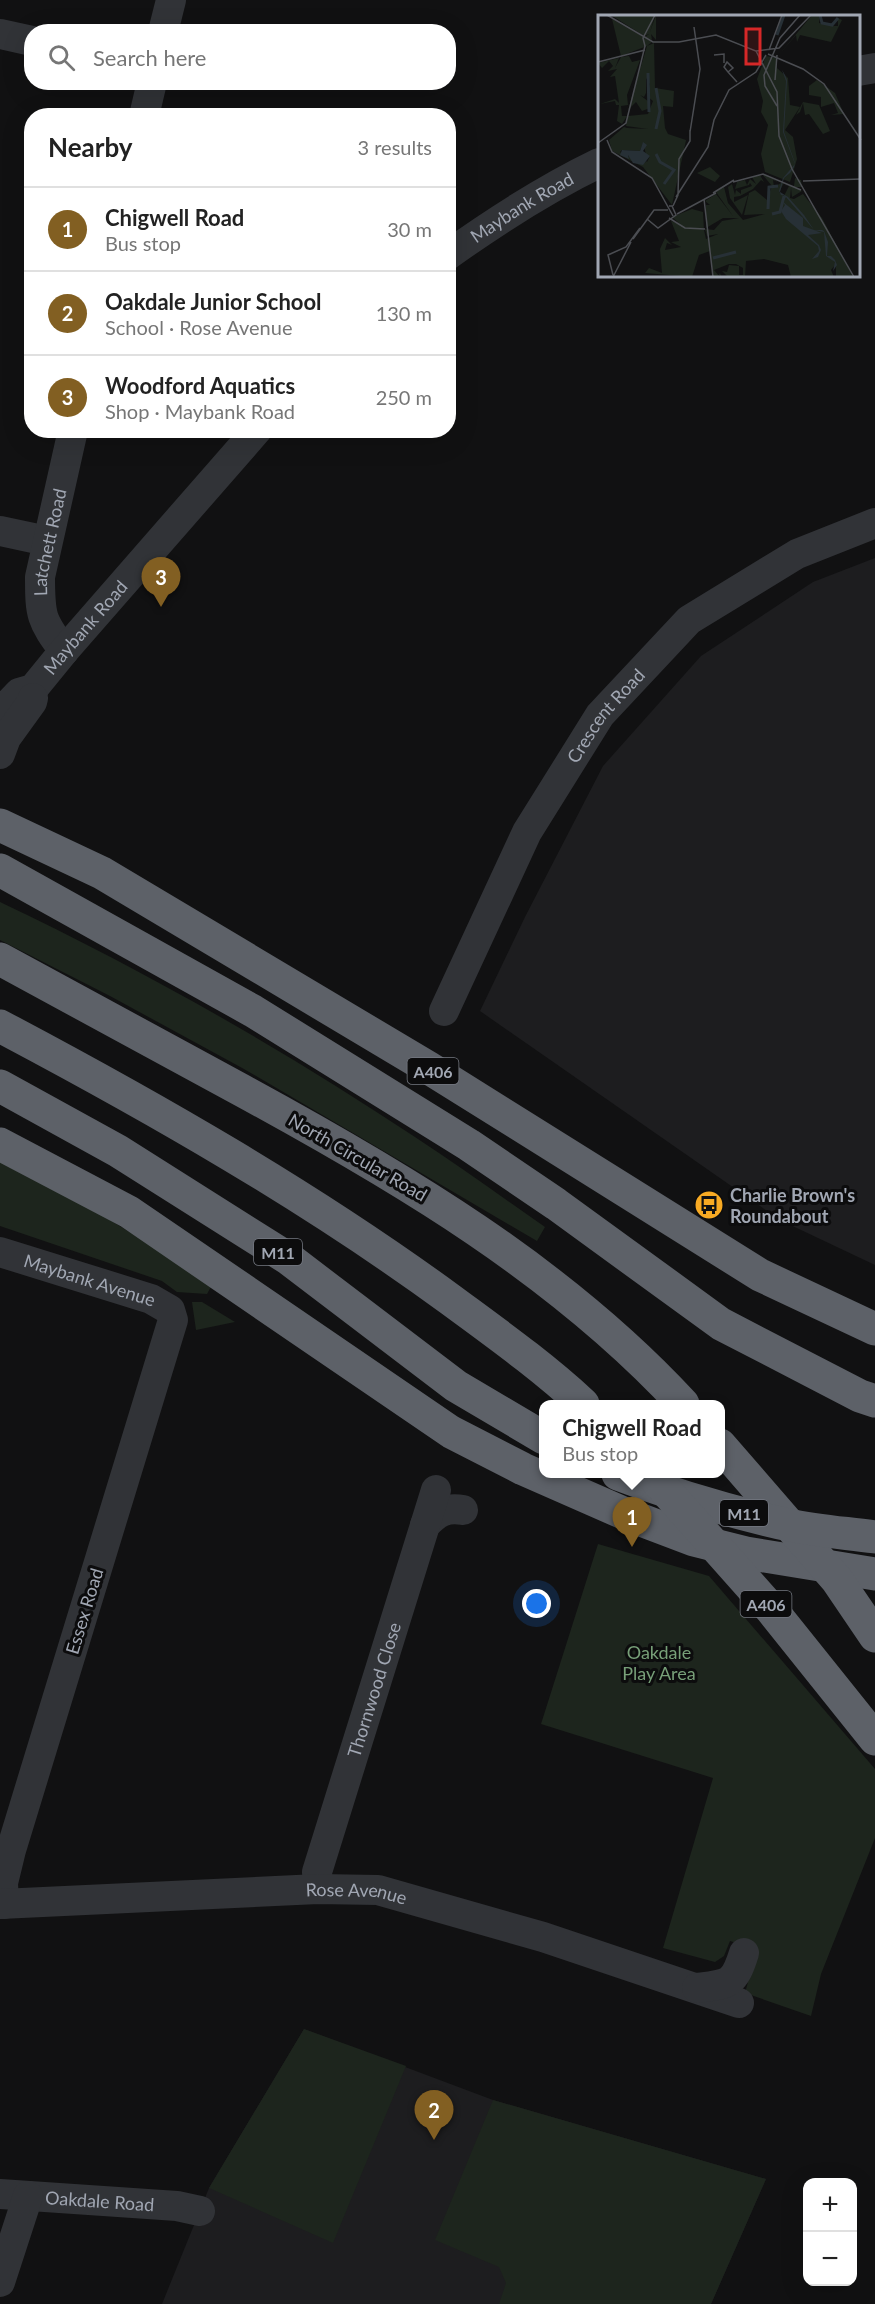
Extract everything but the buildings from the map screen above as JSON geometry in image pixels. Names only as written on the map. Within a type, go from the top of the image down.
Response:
[{"type":"highway","name":"A406","points":[[1,819],[102,873],[429,1068],[760,1275],[875,1329]]},
{"type":"highway","points":[[0,870],[253,1011],[469,1145],[556,1204],[721,1324],[875,1401]]},
{"type":"highway","points":[[0,884],[13,889],[45,894]]},
{"type":"highway","name":"North Circular Road","points":[[0,959],[328,1138],[419,1191],[511,1254],[605,1329],[679,1400]]},
{"type":"highway","points":[[0,1026],[142,1103],[304,1200],[389,1255],[549,1372],[579,1400]]},
{"type":"highway","name":"M11","points":[[0,1086],[118,1151],[289,1259],[456,1386],[539,1436]]},
{"type":"highway","points":[[0,1144],[129,1212],[451,1432],[539,1475]]},
{"type":"highway","points":[[725,1451],[837,1580],[875,1636]]},
{"type":"highway","points":[[546,1478],[628,1515],[694,1540],[746,1553],[875,1574]]},
{"type":"highway","name":"M11","points":[[632,1478],[688,1498],[767,1520],[875,1537]]},
{"type":"highway","name":"A406","points":[[655,1478],[771,1609],[875,1738]]},
{"type":"street","points":[[165,24],[171,0]]},
{"type":"street","points":[[0,34],[24,39]]},
{"type":"street","points":[[860,71],[875,68]]},
{"type":"street","points":[[146,108],[150,90]]},
{"type":"street","name":"Maybank Road","points":[[456,249],[503,216],[598,164]]},
{"type":"street","name":"Latchett Road","points":[[64,651],[44,624],[40,602],[40,577],[71,438]]},
{"type":"street","name":"Maybank Road","points":[[0,754],[6,738],[32,702],[33,689],[250,438]]},
{"type":"street","name":"Crescent Road","points":[[444,1011],[527,832],[600,716],[689,620],[797,554],[875,523]]},
{"type":"street","points":[[0,531],[47,541]]},
{"type":"street","name":"Maybank Road","points":[[0,713],[19,693],[33,689]]},
{"type":"street","name":"Maybank Avenue","points":[[0,1252],[151,1299],[170,1310],[173,1320]]},
{"type":"street","name":"Essex Road","points":[[2,1904],[3,1883],[11,1850],[173,1320]]},
{"type":"street","name":"Thornwood Close","points":[[318,1889],[317,1872],[436,1490]]},
{"type":"street","points":[[425,1525],[438,1512],[451,1508],[463,1510]]},
{"type":"street","name":"Rose Avenue","points":[[2,1904],[318,1889],[378,1890],[543,1937],[738,2002]]},
{"type":"street","name":"Rose Avenue","points":[[697,1988],[725,1985],[738,1973],[744,1953]]},
{"type":"street","points":[[0,2282],[14,2195]]},
{"type":"street","name":"Oakdale Road","points":[[14,2195],[177,2206],[200,2211]]},
{"type":"shaded area","points":[[875,558],[875,1265],[780,1220],[480,1011],[525,917],[603,766],[701,656],[813,582]]},
{"type":"shaded area","points":[[304,2029],[493,2100],[766,2179],[711,2304],[162,2304],[209,2188]]},
{"type":"green space","points":[[0,902],[107,955],[212,1012],[365,1104],[545,1227],[537,1241],[244,1069],[110,996],[0,940]]},
{"type":"green space","points":[[0,1153],[213,1283],[207,1294],[177,1292],[162,1281],[0,1226]]},
{"type":"green space","points":[[192,1302],[202,1302],[235,1322],[196,1330]]},
{"type":"green space","name":"Oakdale Play Area","points":[[598,1544],[709,1576],[875,1769],[875,1838],[821,1974],[811,2016],[745,1993],[757,1949],[730,1941],[724,1956],[715,1962],[663,1948],[713,1778],[541,1724]]},
{"type":"green space","points":[[304,2029],[406,2066],[333,2243],[209,2188]]},
{"type":"green space","points":[[493,2100],[766,2179],[711,2304],[499,2304],[506,2283],[499,2267],[435,2240]]},
{"type":"place","name":"Woodford Aquatics","points":[[161,607]]},
{"type":"place","name":"Charlie Brown's Roundabout","points":[[709,1205]]},
{"type":"place","name":"Chigwell Road","points":[[632,1547]]},
{"type":"place","name":"Oakdale Junior School","points":[[434,2140]]}]
